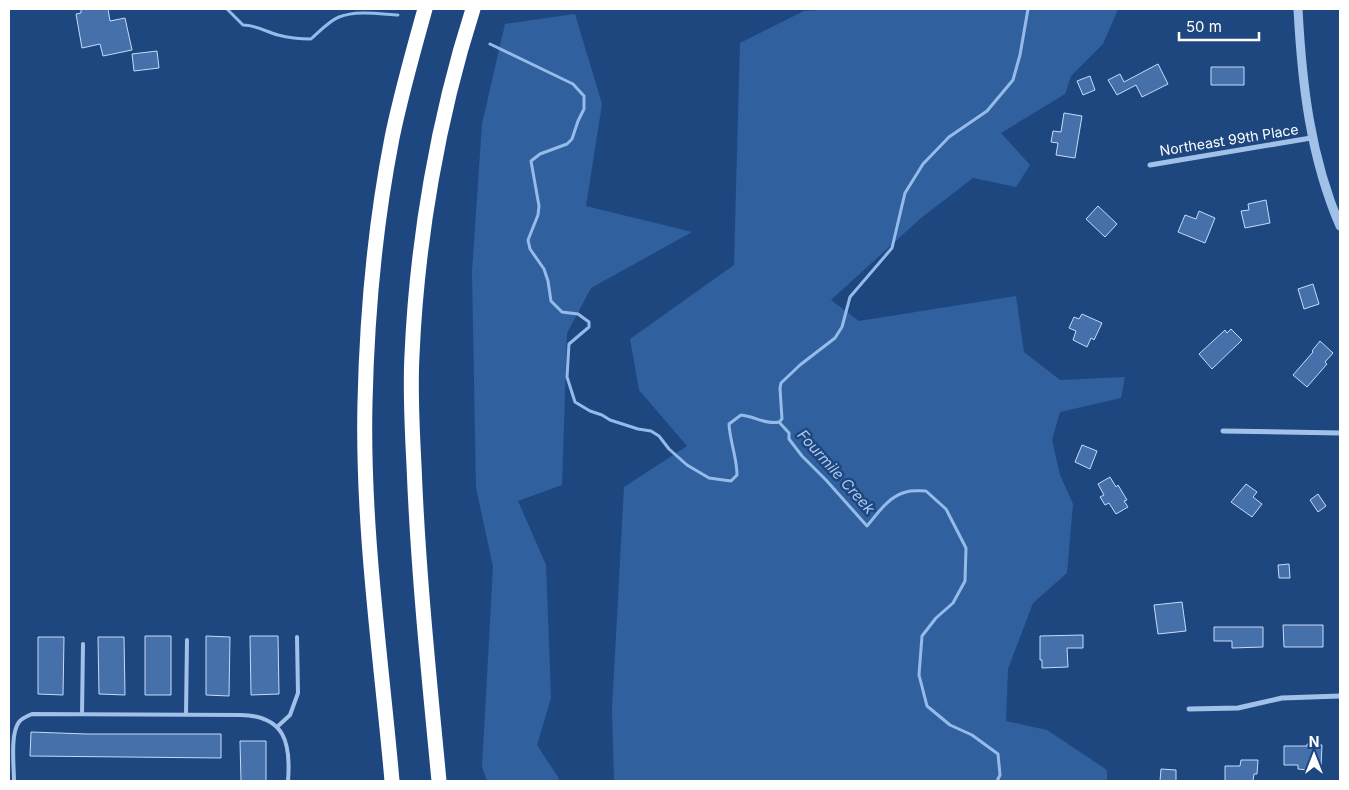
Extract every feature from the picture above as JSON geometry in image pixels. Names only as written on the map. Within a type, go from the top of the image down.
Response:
[{"type":"highway","points":[[392,781],[371,563],[367,498],[365,404],[374,260],[383,192],[401,97],[425,9]]},
{"type":"highway","points":[[439,781],[418,555],[412,411],[412,356],[417,290],[438,148],[454,76],[473,9]]},
{"type":"street","points":[[1298,9],[1301,69],[1312,138],[1320,169],[1340,226]]},
{"type":"street","name":"Northeast 99th Place","points":[[1150,165],[1312,138]]},
{"type":"street","points":[[1223,431],[1340,433]]},
{"type":"street","points":[[1189,709],[1238,708],[1282,698],[1340,696]]},
{"type":"lane","points":[[277,727],[290,715],[298,693],[297,637]]},
{"type":"lane","points":[[186,714],[187,640]]},
{"type":"lane","points":[[82,714],[83,644]]},
{"type":"lane","points":[[14,781],[14,737],[16,728],[20,721],[32,714],[186,714],[254,715],[264,717],[282,732],[288,751],[288,781]]},
{"type":"shaded area","points":[[838,9],[1118,9],[1103,44],[1071,76],[1065,94],[1001,133],[1030,165],[1016,187],[973,178],[921,218],[831,300],[859,321],[1016,296],[1024,352],[1060,380],[1125,377],[1121,398],[1060,412],[1052,440],[1060,475],[1073,504],[1067,573],[1033,603],[1008,669],[1006,721],[1047,730],[1107,770],[1107,781],[614,781],[612,710],[624,487],[687,446],[639,390],[630,339],[734,265],[740,43],[804,11]]},
{"type":"shaded area","points":[[575,14],[602,104],[586,206],[692,232],[591,288],[567,333],[562,485],[518,501],[546,565],[551,698],[537,745],[559,781],[487,781],[482,767],[493,567],[476,487],[472,272],[482,124],[505,24]]},
{"type":"building","points":[[81,9],[108,9],[110,21],[125,18],[132,50],[103,56],[100,44],[82,48],[76,14],[81,13]]},
{"type":"building","points":[[157,51],[159,68],[134,71],[132,54]]},
{"type":"building","points":[[1158,64],[1168,84],[1142,97],[1136,85],[1117,95],[1108,80],[1120,74],[1124,82]]},
{"type":"building","points":[[1211,67],[1244,67],[1244,85],[1211,85]]},
{"type":"building","points":[[1090,76],[1095,90],[1083,95],[1077,81]]},
{"type":"building","points":[[1064,113],[1082,116],[1075,158],[1056,155],[1058,143],[1051,142],[1053,131],[1061,132]]},
{"type":"building","points":[[1266,200],[1270,223],[1245,228],[1241,211],[1249,210],[1248,204]]},
{"type":"building","points":[[1098,206],[1117,224],[1105,237],[1086,219]]},
{"type":"building","points":[[1199,211],[1215,218],[1205,243],[1178,232],[1185,215],[1196,219]]},
{"type":"building","points":[[1313,284],[1319,304],[1304,309],[1298,289]]},
{"type":"building","points":[[1082,314],[1102,323],[1094,340],[1091,338],[1087,347],[1073,340],[1076,331],[1069,328],[1074,317],[1079,319]]},
{"type":"building","points":[[1231,329],[1242,340],[1212,369],[1199,354],[1225,330],[1227,333]]},
{"type":"building","points":[[1320,341],[1333,353],[1325,362],[1327,364],[1307,387],[1293,375]]},
{"type":"building","points":[[1082,445],[1097,451],[1090,469],[1075,462]]},
{"type":"building","points":[[1110,477],[1116,487],[1118,485],[1127,500],[1124,501],[1128,507],[1116,514],[1109,503],[1105,505],[1100,497],[1104,495],[1098,484]]},
{"type":"building","points":[[1246,484],[1257,492],[1253,497],[1262,504],[1252,517],[1231,502]]},
{"type":"building","points":[[1318,494],[1326,506],[1318,512],[1310,500]]},
{"type":"building","points":[[1289,564],[1290,578],[1279,578],[1278,565]]},
{"type":"building","points":[[1182,602],[1186,631],[1158,634],[1154,605]]},
{"type":"building","points":[[1283,625],[1323,625],[1323,647],[1284,647]]},
{"type":"building","points":[[1214,627],[1263,627],[1263,647],[1232,648],[1232,641],[1214,641]]},
{"type":"building","points":[[1083,635],[1083,648],[1067,648],[1068,667],[1042,668],[1040,636]]},
{"type":"building","points":[[145,636],[171,636],[171,695],[145,695]]},
{"type":"building","points":[[206,636],[230,637],[229,696],[206,695]]},
{"type":"building","points":[[250,636],[278,636],[279,694],[251,695]]},
{"type":"building","points":[[38,637],[64,637],[63,695],[38,694]]},
{"type":"building","points":[[98,637],[124,637],[125,695],[99,694]]},
{"type":"building","points":[[31,732],[221,734],[221,758],[30,756]]},
{"type":"building","points":[[240,741],[266,741],[266,781],[241,781]]},
{"type":"building","points":[[1307,744],[1322,745],[1321,766],[1308,766],[1307,770],[1298,769],[1298,765],[1284,765],[1284,746],[1307,746]]},
{"type":"building","points":[[1241,760],[1258,760],[1257,774],[1254,774],[1253,781],[1225,781],[1225,766],[1240,766]]},
{"type":"building","points":[[1161,769],[1176,770],[1176,781],[1160,781]]},
{"type":"waterway","points":[[227,9],[243,25],[256,27],[282,36],[307,39],[311,39],[335,19],[346,15],[368,13],[398,15]]},
{"type":"waterway","name":"Fourmile Creek","points":[[779,422],[782,419],[781,383],[800,365],[835,338],[842,327],[850,297],[892,248],[905,193],[923,164],[949,137],[987,111],[1013,80],[1020,55],[1028,9]]},
{"type":"waterway","points":[[490,44],[573,84],[584,96],[584,109],[572,139],[567,144],[540,154],[531,161],[539,206],[538,215],[528,240],[530,249],[544,269],[551,301],[562,312],[578,314],[589,322],[589,327],[569,344],[567,377],[575,402],[610,420],[651,431],[659,436],[669,449],[687,465],[709,478],[731,481],[737,475],[729,424],[741,415],[774,423],[779,422]]},
{"type":"waterway","name":"Fourmile Creek","points":[[779,422],[789,433],[789,439],[802,456],[867,526],[889,501],[908,491],[926,491],[946,509],[966,548],[965,581],[953,603],[936,618],[922,636],[919,675],[927,706],[950,725],[972,735],[998,754],[1000,775],[997,781]]}]
